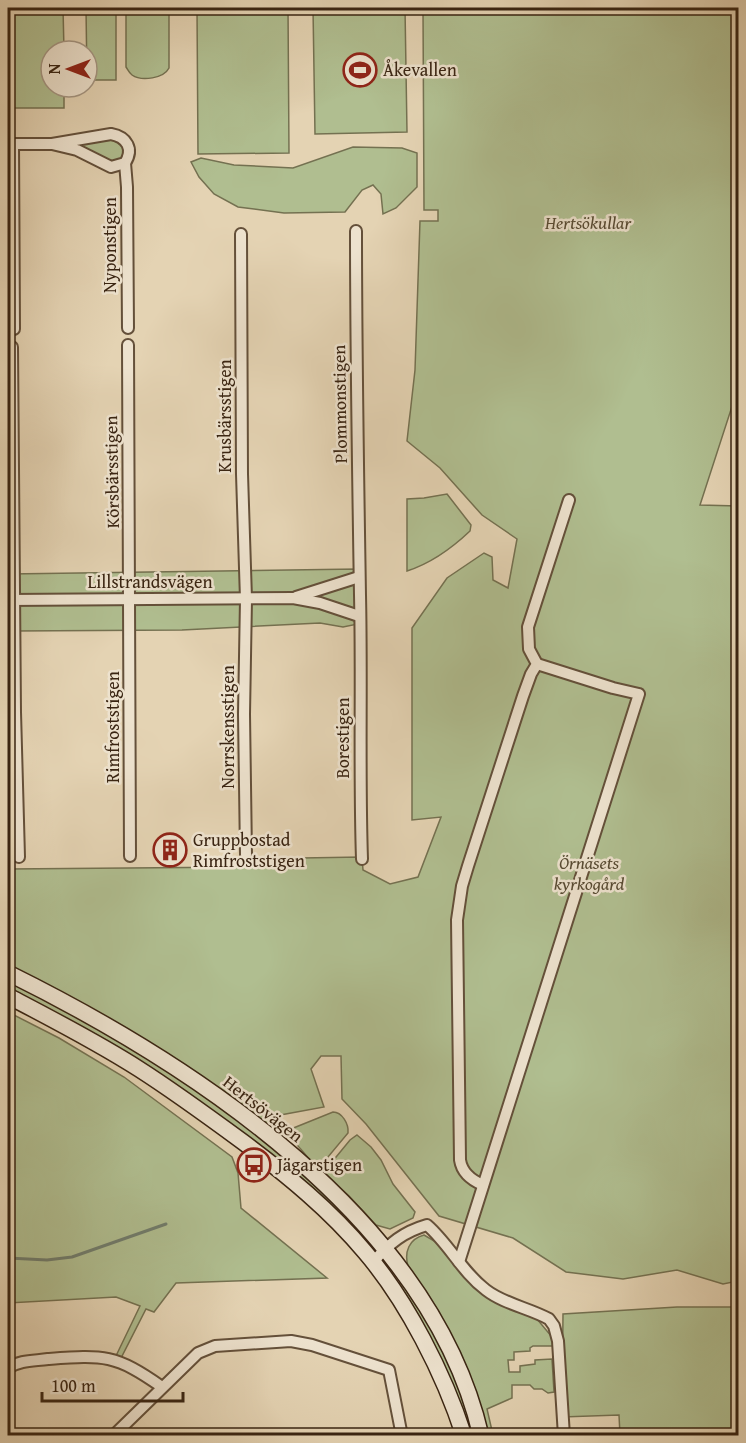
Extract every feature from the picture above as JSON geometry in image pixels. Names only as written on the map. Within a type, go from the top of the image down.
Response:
[{"type":"main road","name":"Hertsövägen","points":[[8,974],[122,1034],[257,1126],[316,1175],[386,1248],[427,1307],[450,1352],[475,1412],[481,1436]]},
{"type":"main road","points":[[8,996],[127,1061],[189,1101],[295,1183],[333,1217],[373,1262],[396,1295],[429,1351],[464,1436]]},
{"type":"street","name":"Nyponstigen","points":[[52,144],[111,134],[120,136],[129,146],[130,152],[124,163],[127,187],[128,328]]},
{"type":"street","points":[[14,329],[10,144],[52,144],[77,150],[111,167],[124,163]]},
{"type":"street","name":"Plommonstigen","points":[[356,231],[359,577]]},
{"type":"street","name":"Krusbärsstigen","points":[[241,234],[242,474],[246,598]]},
{"type":"street","name":"Körsbärsstigen","points":[[128,345],[130,599]]},
{"type":"street","points":[[12,347],[11,600],[19,857]]},
{"type":"street","points":[[459,1262],[639,694],[537,664],[530,649],[528,627],[569,500]]},
{"type":"street","points":[[359,577],[359,616]]},
{"type":"street","name":"Lillstrandsvägen","points":[[293,598],[359,577]]},
{"type":"street","name":"Norrskensstigen","points":[[246,598],[244,714],[246,855]]},
{"type":"street","name":"Lillstrandsvägen","points":[[11,600],[293,598],[320,603],[359,616]]},
{"type":"street","name":"Rimfroststigen","points":[[130,599],[130,856]]},
{"type":"street","name":"Borestigen","points":[[359,616],[362,859]]},
{"type":"street","points":[[483,1185],[468,1176],[460,1160],[457,920],[462,886],[468,866],[531,674],[537,664]]},
{"type":"street","points":[[373,1262],[386,1248],[408,1231],[427,1225],[439,1235],[459,1262],[486,1290],[499,1298],[544,1316],[553,1323],[558,1341],[564,1436]]},
{"type":"street","points":[[113,1436],[193,1357],[210,1347],[284,1340],[300,1342],[389,1370],[402,1436]]},
{"type":"street","points":[[8,1368],[21,1362],[100,1356],[125,1364],[162,1387]]},
{"type":"green space","points":[[8,8],[63,8],[64,39],[39,39],[39,99],[64,99],[64,108],[8,108]]},
{"type":"green space","points":[[86,8],[116,8],[116,80],[99,80],[99,39],[86,39]]},
{"type":"green space","points":[[126,8],[169,8],[169,68],[163,74],[152,78],[141,78],[132,75],[126,67]]},
{"type":"green space","points":[[197,8],[288,8],[289,153],[198,154]]},
{"type":"green space","name":"Åkevallen","points":[[313,8],[405,8],[407,132],[315,134]]},
{"type":"green space","points":[[423,8],[738,8],[738,388],[700,505],[738,506],[738,1281],[723,1284],[677,1270],[623,1279],[566,1272],[513,1238],[439,1216],[366,1124],[342,1099],[341,1056],[321,1056],[311,1069],[324,1107],[275,1116],[264,1132],[194,1081],[8,974],[8,869],[247,867],[246,859],[362,857],[363,870],[390,884],[418,877],[441,817],[412,820],[412,628],[447,578],[484,553],[492,557],[493,580],[508,588],[517,539],[482,515],[440,468],[407,441],[415,370],[420,221],[438,221],[438,210],[424,210]]},
{"type":"green space","points":[[122,135],[129,154],[110,167],[54,144]]},
{"type":"green space","points":[[353,147],[402,148],[417,153],[417,187],[396,208],[383,214],[381,194],[373,185],[362,190],[345,212],[284,213],[238,207],[214,194],[199,177],[191,162],[201,158],[234,165],[293,168]]},
{"type":"green space","points":[[447,494],[471,525],[470,531],[441,555],[407,571],[407,499]]},
{"type":"green space","points":[[358,569],[358,624],[343,627],[320,623],[182,630],[14,631],[9,574]]},
{"type":"green space","points":[[8,980],[110,1034],[209,1098],[279,1153],[345,1211],[343,1214],[28,998],[8,988]]},
{"type":"green space","points":[[8,1012],[59,1038],[124,1077],[232,1157],[238,1173],[241,1208],[327,1278],[176,1283],[154,1312],[146,1309],[119,1362],[114,1360],[140,1306],[116,1297],[8,1303]]},
{"type":"green space","points":[[333,1112],[344,1119],[348,1133],[318,1169],[287,1136],[287,1132]]},
{"type":"green space","points":[[357,1135],[381,1160],[393,1184],[415,1212],[413,1218],[390,1229],[376,1225],[323,1173],[350,1140]]},
{"type":"green space","points":[[424,1235],[436,1242],[455,1264],[537,1319],[552,1337],[553,1346],[533,1346],[530,1351],[514,1352],[514,1360],[508,1360],[509,1372],[520,1372],[520,1366],[535,1364],[535,1360],[552,1359],[554,1392],[548,1393],[542,1389],[534,1389],[530,1385],[512,1385],[512,1398],[487,1409],[493,1435],[489,1435],[474,1391],[445,1327],[408,1266],[407,1251],[411,1243]]},
{"type":"green space","points":[[403,1281],[445,1356],[477,1435],[469,1435],[397,1285]]},
{"type":"green space","points":[[677,1307],[738,1307],[738,1435],[620,1435],[619,1415],[562,1417],[563,1314]]},
{"type":"waterway","points":[[8,1258],[47,1260],[72,1257],[166,1224]]},
{"type":"place","name":"Åkevallen","points":[[360,70]]},
{"type":"place","name":"Gruppbostad Rimfroststigen","points":[[170,850]]},
{"type":"place","name":"Jägarstigen","points":[[254,1165]]},
{"type":"park label","name":"Hertsökullar","points":[[588,223]]},
{"type":"park label","name":"Örnäsets kyrkogård","points":[[589,873]]}]
